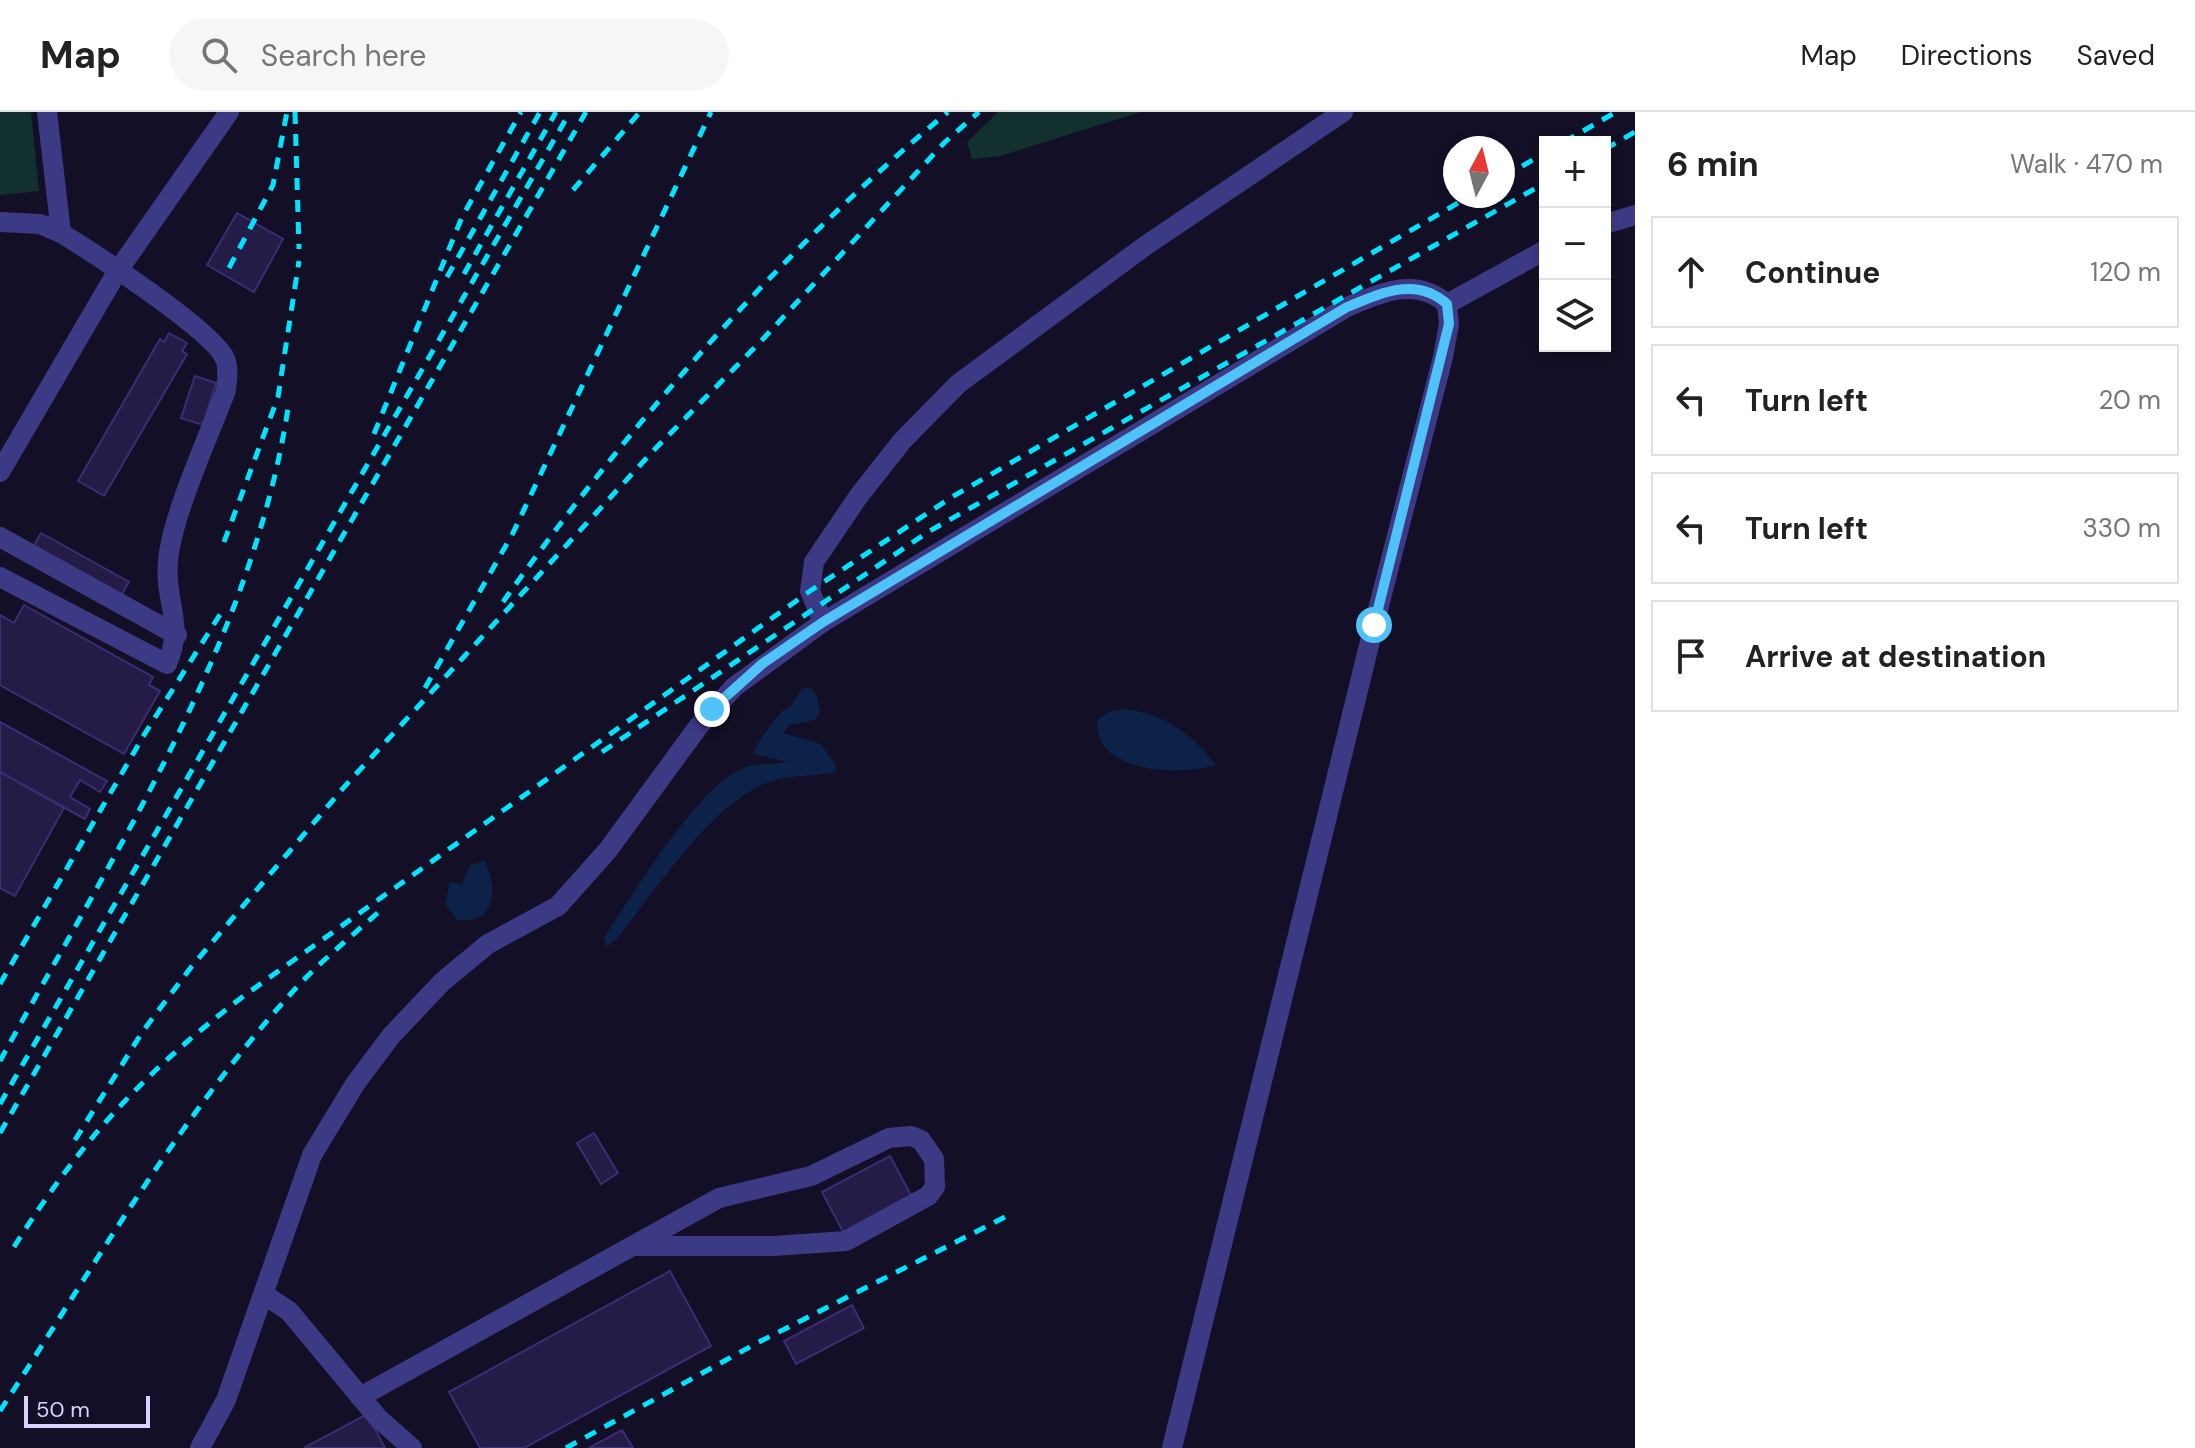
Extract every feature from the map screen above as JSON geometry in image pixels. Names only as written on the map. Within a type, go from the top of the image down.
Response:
[{"type":"street","points":[[47,112],[61,233]]},
{"type":"street","points":[[0,472],[117,272],[229,112]]},
{"type":"street","points":[[823,622],[810,591],[814,562],[858,497],[902,441],[958,384],[1145,246],[1343,112]]},
{"type":"street","points":[[1611,222],[1635,215]]},
{"type":"street","points":[[0,222],[40,224],[61,233],[198,329],[225,359],[226,390],[174,531],[167,562],[177,635],[167,664],[0,577]]},
{"type":"street","points":[[1447,304],[1539,253]]},
{"type":"street","points":[[200,1448],[218,1418],[266,1296],[312,1155],[355,1084],[391,1036],[468,959],[488,944],[558,906],[608,850],[712,709],[762,664],[823,622],[1347,307],[1394,289],[1435,293],[1447,304],[1449,324],[1443,357],[1172,1448]]},
{"type":"street","points":[[0,537],[177,635]]},
{"type":"street","points":[[360,1397],[638,1246],[719,1198],[811,1176],[889,1138],[911,1136],[921,1140],[934,1159],[937,1176],[928,1196],[846,1241],[774,1246],[638,1246]]},
{"type":"street","points":[[266,1296],[289,1311],[391,1432],[412,1448]]},
{"type":"green space","points":[[0,112],[31,112],[39,191],[0,195]]},
{"type":"green space","points":[[998,112],[1141,112],[1000,156],[972,159],[967,142]]},
{"type":"water","points":[[802,688],[811,688],[820,711],[815,720],[790,725],[783,733],[821,744],[835,764],[836,772],[769,782],[726,809],[685,851],[616,940],[606,947],[604,938],[631,897],[668,843],[708,795],[744,768],[787,762],[753,754],[770,726],[792,705]]},
{"type":"water","points":[[1125,709],[1153,716],[1176,727],[1216,765],[1162,770],[1124,761],[1109,751],[1100,738],[1097,720],[1109,712]]},
{"type":"water","points":[[485,861],[492,883],[490,903],[480,917],[457,920],[445,904],[450,882],[462,884],[470,865]]},
{"type":"building","points":[[237,213],[283,239],[254,292],[207,265]]},
{"type":"building","points":[[169,333],[187,343],[182,351],[187,354],[104,496],[78,481],[160,339],[164,342]]},
{"type":"building","points":[[195,376],[216,383],[203,425],[181,418]]},
{"type":"building","points":[[41,533],[129,582],[121,596],[33,547]]},
{"type":"building","points":[[24,605],[153,677],[149,685],[160,691],[124,754],[0,685],[0,615],[14,623]]},
{"type":"building","points":[[0,722],[107,781],[100,792],[80,780],[70,797],[90,809],[85,819],[0,772]]},
{"type":"building","points":[[0,772],[64,808],[15,896],[0,888]]},
{"type":"building","points":[[594,1133],[618,1173],[601,1184],[577,1143]]},
{"type":"building","points":[[890,1156],[911,1195],[843,1232],[822,1192]]},
{"type":"building","points":[[670,1271],[711,1346],[524,1448],[480,1448],[449,1392]]},
{"type":"building","points":[[852,1305],[864,1328],[796,1364],[784,1341]]},
{"type":"building","points":[[367,1414],[385,1448],[304,1448]]},
{"type":"building","points":[[622,1430],[633,1448],[589,1448]]},
{"type":"railway","points":[[229,268],[273,185],[287,112]]},
{"type":"railway","points":[[295,112],[299,249]]},
{"type":"railway","points":[[374,434],[462,217],[521,112]]},
{"type":"railway","points":[[447,277],[540,112]]},
{"type":"railway","points":[[464,274],[556,112]]},
{"type":"railway","points":[[0,1104],[570,112]]},
{"type":"railway","points":[[0,1133],[586,112]]},
{"type":"railway","points":[[573,190],[640,112]]},
{"type":"railway","points":[[425,688],[513,533],[711,112]]},
{"type":"railway","points":[[503,602],[602,471],[710,343],[826,222],[948,112]]},
{"type":"railway","points":[[75,1140],[143,1031],[192,966],[345,786],[654,450],[764,338],[945,142],[979,112]]},
{"type":"railway","points":[[1574,136],[1616,112]]},
{"type":"railway","points":[[1611,146],[1635,132]]},
{"type":"railway","points":[[1515,170],[1539,156]]},
{"type":"railway","points":[[602,752],[928,532],[1539,186]]},
{"type":"railway","points":[[14,1247],[64,1173],[117,1109],[176,1051],[245,995],[810,591],[952,497],[1449,208]]},
{"type":"railway","points":[[224,542],[278,397],[299,261]]},
{"type":"railway","points":[[0,1061],[132,824],[212,661],[245,576],[271,490],[289,402]]},
{"type":"railway","points":[[0,984],[144,735],[221,613]]},
{"type":"railway","points":[[0,1411],[139,1194],[214,1088],[296,988],[381,910]]},
{"type":"railway","points":[[566,1448],[757,1343],[1007,1216]]},
{"type":"route","points":[[712,709],[734,687],[789,644],[1043,489],[1347,307],[1394,289],[1415,288],[1435,293],[1447,304],[1449,324],[1374,625]]}]
